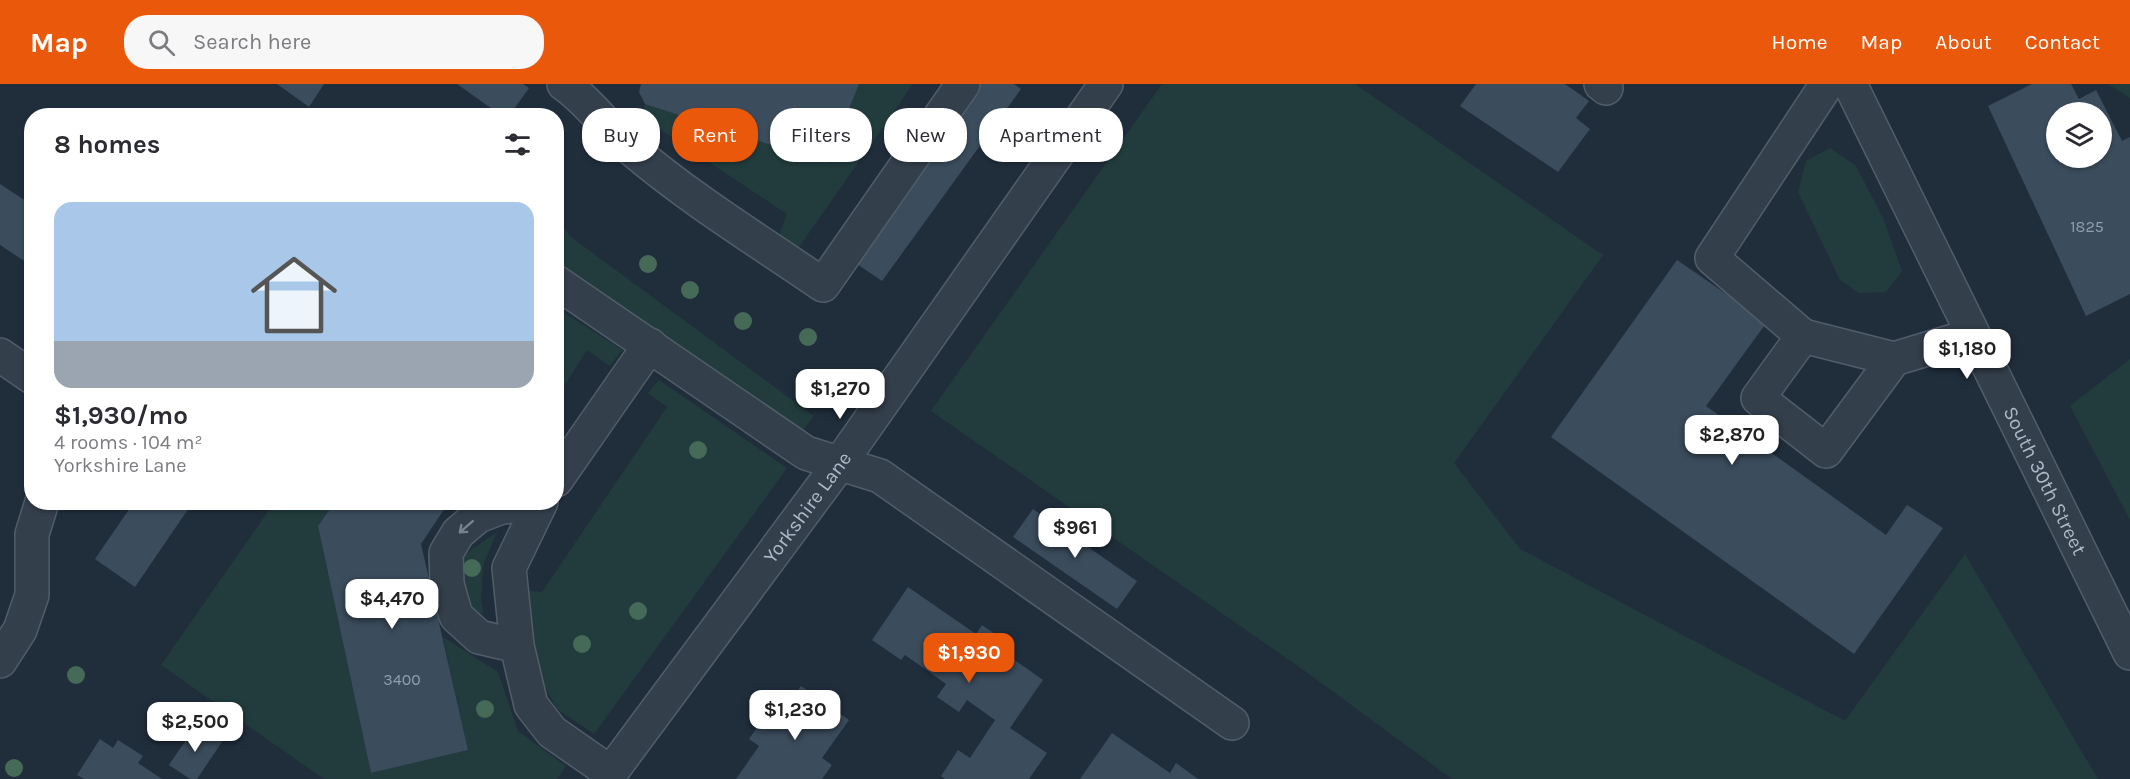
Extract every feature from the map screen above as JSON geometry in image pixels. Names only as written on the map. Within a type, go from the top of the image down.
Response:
[{"type":"street","points":[[564,84],[576,92],[631,149],[823,285],[963,84]]},
{"type":"street","name":"Yorkshire Lane","points":[[608,776],[840,463],[1106,84]]},
{"type":"street","points":[[1827,84],[1712,258],[1803,336],[1894,359],[1973,334]]},
{"type":"street","name":"South 30th Street","points":[[1850,84],[2130,653]]},
{"type":"street","points":[[564,287],[806,453],[880,476],[1232,723]]},
{"type":"street","points":[[1803,336],[1758,398],[1826,451],[1894,359]]},
{"type":"street","points":[[564,468],[650,345]]},
{"type":"street","points":[[0,355],[24,372]]},
{"type":"street","points":[[0,661],[20,630],[32,595],[32,534],[40,510]]},
{"type":"street","points":[[494,510],[478,516],[458,533],[446,554],[447,584],[456,616],[479,637],[517,646]]},
{"type":"street","points":[[538,510],[509,568],[517,646],[531,705],[552,732],[608,776]]},
{"type":"green space","points":[[859,84],[913,84],[896,108],[884,108],[884,126],[872,143],[872,108],[770,108],[770,162],[858,162],[797,250],[777,241],[787,214],[709,162],[758,162],[758,108],[672,108],[672,137],[660,129],[660,108],[644,108],[645,104]]},
{"type":"green space","points":[[1162,84],[1355,84],[1603,255],[1454,463],[1520,549],[1845,721],[1965,554],[2098,779],[1452,779],[1305,671],[931,411],[1107,162],[1123,162],[1123,139]]},
{"type":"green space","points":[[2108,84],[2130,84],[2130,98]]},
{"type":"green space","points":[[1830,148],[1856,166],[1883,218],[1902,271],[1886,292],[1859,293],[1840,280],[1798,192],[1806,161]]},
{"type":"green space","points":[[564,228],[571,237],[814,416],[799,436],[564,267]]},
{"type":"green space","points":[[564,313],[622,350],[610,366],[587,350],[564,386]]},
{"type":"green space","points":[[2130,359],[2130,520],[2070,406]]},
{"type":"green space","points":[[659,380],[787,468],[594,734],[557,709],[532,663],[522,590],[542,592],[667,407],[648,393]]},
{"type":"green space","points":[[269,510],[330,510],[318,526],[371,773],[468,750],[443,637],[498,672],[518,731],[566,766],[557,779],[324,779],[161,665]]},
{"type":"green space","points":[[497,532],[483,565],[481,596],[483,613],[476,612],[460,598],[459,562],[471,550]]},
{"type":"building","points":[[277,84],[324,84],[309,107]]},
{"type":"building","points":[[457,84],[523,84],[529,88],[515,108],[491,108]]},
{"type":"building","points":[[641,84],[859,84],[849,108],[770,108],[770,145],[758,141],[758,108],[672,108],[672,113],[645,104],[639,92]]},
{"type":"building","points":[[980,84],[1014,84],[1021,89],[1007,108],[979,108],[979,147],[882,281],[854,262],[925,162],[967,162],[967,108],[963,108]]},
{"type":"building","points":[[1476,84],[1565,84],[1589,101],[1576,118],[1590,129],[1558,172],[1460,106]]},
{"type":"building","points":[[2032,84],[2071,84],[2079,99],[2096,90],[2102,102],[2046,102],[2046,168],[2112,168],[2112,121],[2122,141],[2130,137],[2130,294],[2086,316],[1988,106]]},
{"type":"building","points":[[0,184],[24,200],[24,261],[0,245]]},
{"type":"building","points":[[1677,260],[1767,322],[1706,406],[1886,535],[1907,505],[1943,528],[1854,654],[1551,437]]},
{"type":"building","points":[[1033,509],[1137,581],[1117,609],[1013,537]]},
{"type":"building","points":[[129,510],[188,510],[135,587],[95,559]]},
{"type":"building","points":[[329,510],[444,510],[421,544],[468,750],[371,773],[318,526]]},
{"type":"building","points":[[908,587],[976,634],[982,625],[1009,644],[1003,652],[1043,680],[1010,728],[1047,753],[1029,779],[945,779],[941,776],[958,750],[970,758],[995,720],[967,700],[959,712],[937,697],[946,684],[905,655],[901,660],[872,640]]},
{"type":"building","points":[[801,686],[849,720],[822,758],[832,765],[822,779],[736,779],[759,746],[749,739],[764,717],[775,724]]},
{"type":"building","points":[[196,725],[222,742],[197,779],[190,779],[169,765]]},
{"type":"building","points":[[1112,733],[1170,773],[1176,763],[1198,779],[1080,779]]},
{"type":"building","points":[[100,739],[113,748],[118,740],[143,756],[138,763],[162,779],[84,779],[77,775]]}]
